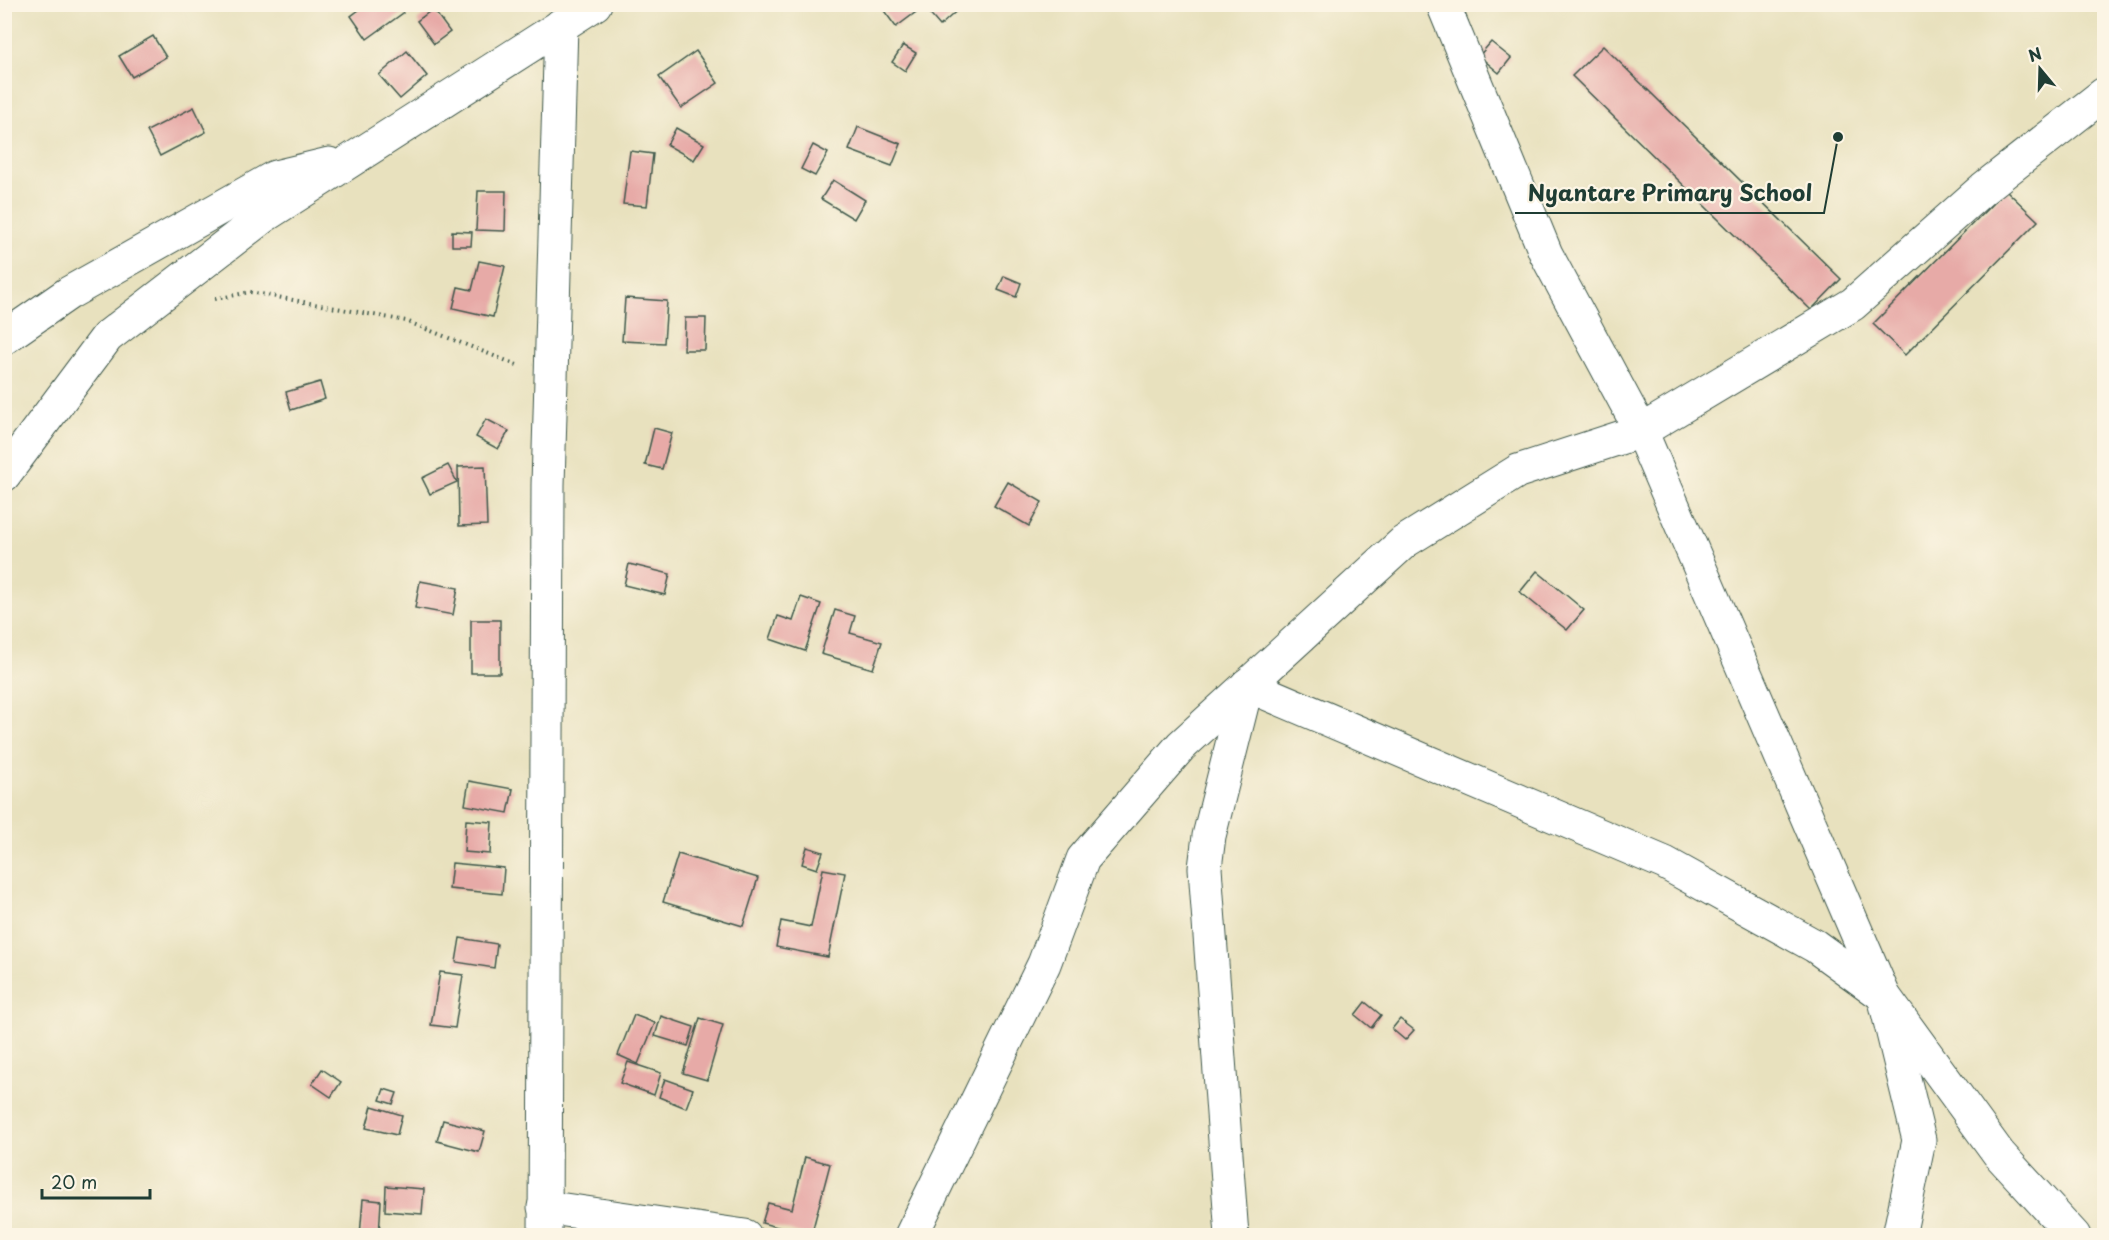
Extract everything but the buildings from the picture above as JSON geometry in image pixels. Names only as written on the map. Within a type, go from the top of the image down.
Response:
[{"type":"street","points":[[4,476],[107,337],[264,216],[595,4]]},
{"type":"street","points":[[1443,4],[1546,254],[1641,431],[1884,996],[1919,1140],[1899,1236]]},
{"type":"street","points":[[561,25],[548,485],[545,1222],[745,1236]]},
{"type":"street","points":[[911,1236],[1044,964],[1083,859],[1181,746],[1404,542],[1518,471],[1641,431],[1853,304],[1984,188],[2104,94]]},
{"type":"street","points":[[4,338],[69,293],[275,177],[354,157]]},
{"type":"street","points":[[1247,685],[1665,863],[1815,946],[1884,996],[1999,1154],[2074,1236]]},
{"type":"street","points":[[1232,1236],[1205,868],[1209,836],[1247,685]]},
{"type":"path","points":[[203,302],[250,292],[406,321],[551,378]]},
{"type":"place","name":"Nyantare Primary School","points":[[1838,137]]}]
